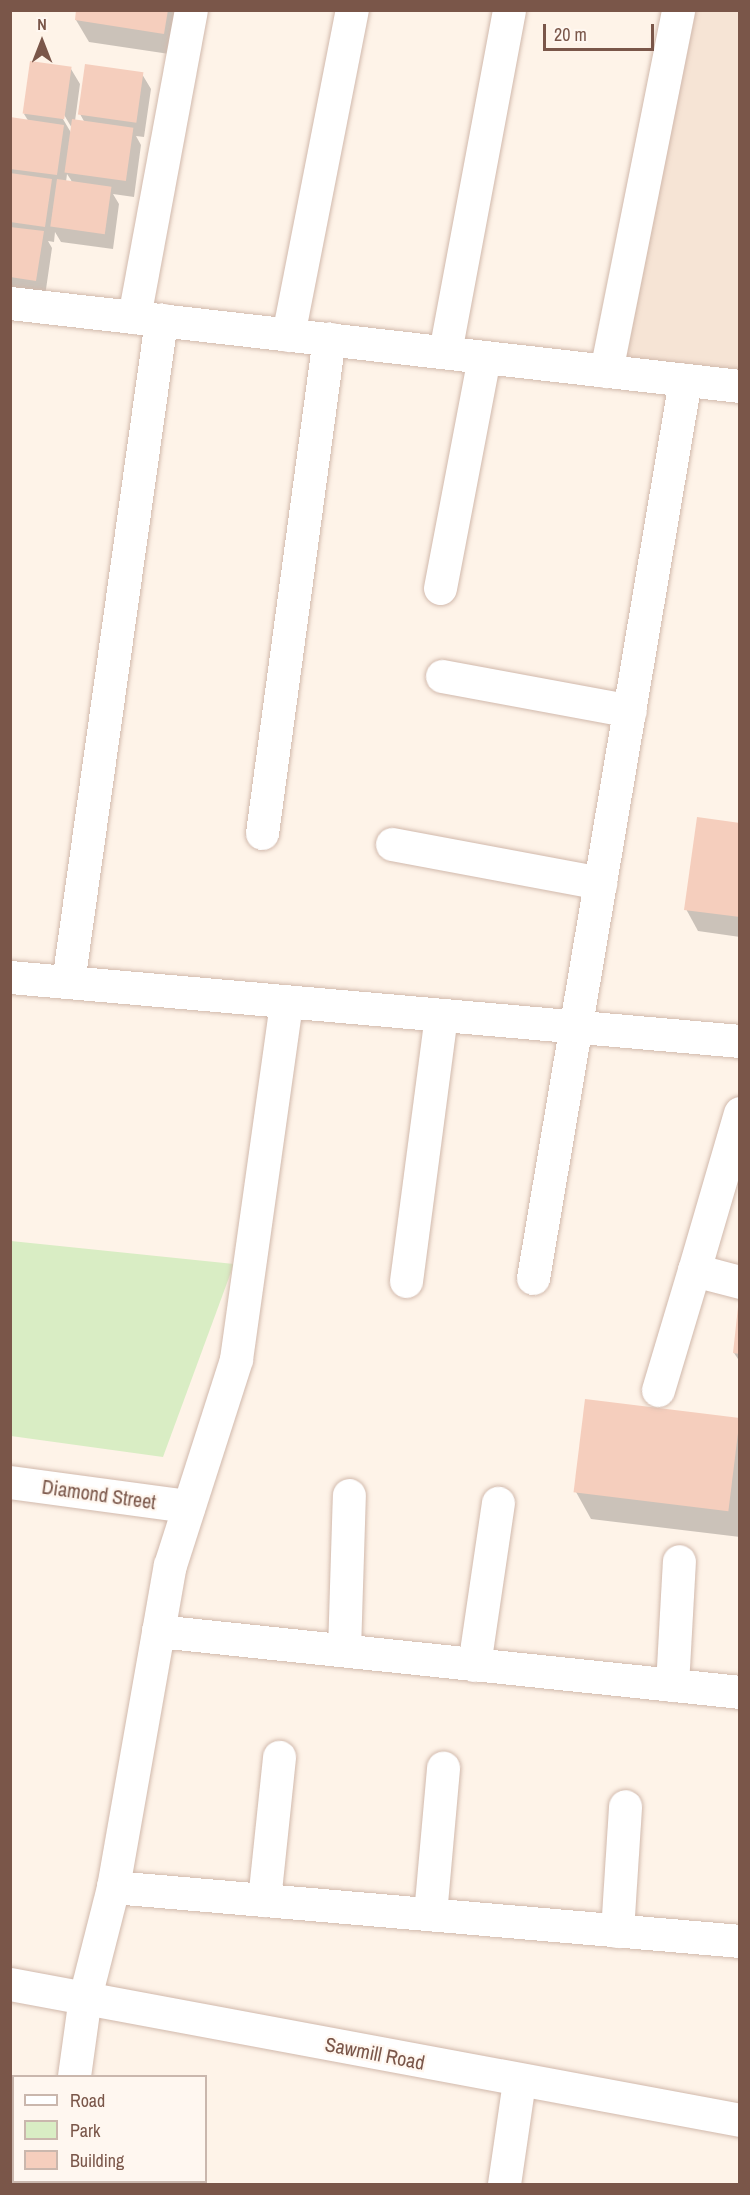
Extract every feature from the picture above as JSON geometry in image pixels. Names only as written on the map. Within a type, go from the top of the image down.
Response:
[{"type":"street","points":[[68,982],[147,318],[191,10]]},
{"type":"street","points":[[288,334],[352,10]]},
{"type":"street","points":[[445,352],[509,10]]},
{"type":"street","points":[[606,371],[678,10]]},
{"type":"street","points":[[10,303],[740,386]]},
{"type":"street","points":[[262,833],[330,339]]},
{"type":"street","points":[[440,588],[484,357]]},
{"type":"street","points":[[533,1278],[685,380]]},
{"type":"street","points":[[442,676],[630,711]]},
{"type":"street","points":[[392,844],[600,883]]},
{"type":"street","points":[[10,977],[740,1041]]},
{"type":"street","points":[[74,2075],[85,1997],[113,1887],[170,1565],[236,1359],[286,1001]]},
{"type":"street","points":[[406,1281],[441,1015]]},
{"type":"street","points":[[658,1390],[740,1113]]},
{"type":"street","points":[[694,1270],[740,1282]]},
{"type":"street","name":"Diamond Street","points":[[11,1483],[188,1506]]},
{"type":"street","points":[[344,1650],[349,1495]]},
{"type":"street","points":[[474,1665],[498,1503]]},
{"type":"street","points":[[672,1685],[679,1561]]},
{"type":"street","points":[[158,1631],[740,1692]]},
{"type":"street","points":[[264,1900],[279,1757]]},
{"type":"street","points":[[430,1914],[443,1768]]},
{"type":"street","points":[[616,1931],[626,1806]]},
{"type":"street","points":[[113,1887],[740,1941]]},
{"type":"street","name":"Sawmill Road","points":[[10,1984],[740,2121]]},
{"type":"street","points":[[504,2184],[519,2081]]},
{"type":"shaded area","points":[[686,11],[739,11],[739,381],[620,357]]},
{"type":"green space","points":[[11,1241],[234,1264],[163,1457],[11,1436]]},
{"type":"building","points":[[76,10],[168,10],[164,34],[75,20]]},
{"type":"building","points":[[30,61],[72,67],[64,119],[23,113]]},
{"type":"building","points":[[85,64],[143,72],[136,123],[78,115]]},
{"type":"building","points":[[10,117],[64,125],[57,175],[10,169]]},
{"type":"building","points":[[72,119],[133,128],[126,181],[64,172]]},
{"type":"building","points":[[10,173],[52,179],[45,227],[10,222]]},
{"type":"building","points":[[57,179],[111,187],[105,234],[50,227]]},
{"type":"building","points":[[10,227],[44,231],[36,281],[10,277]]},
{"type":"building","points":[[697,817],[740,823],[740,917],[684,910]]},
{"type":"building","points":[[738,1307],[740,1307],[740,1354],[733,1353]]},
{"type":"building","points":[[585,1399],[740,1418],[728,1511],[574,1492]]}]
